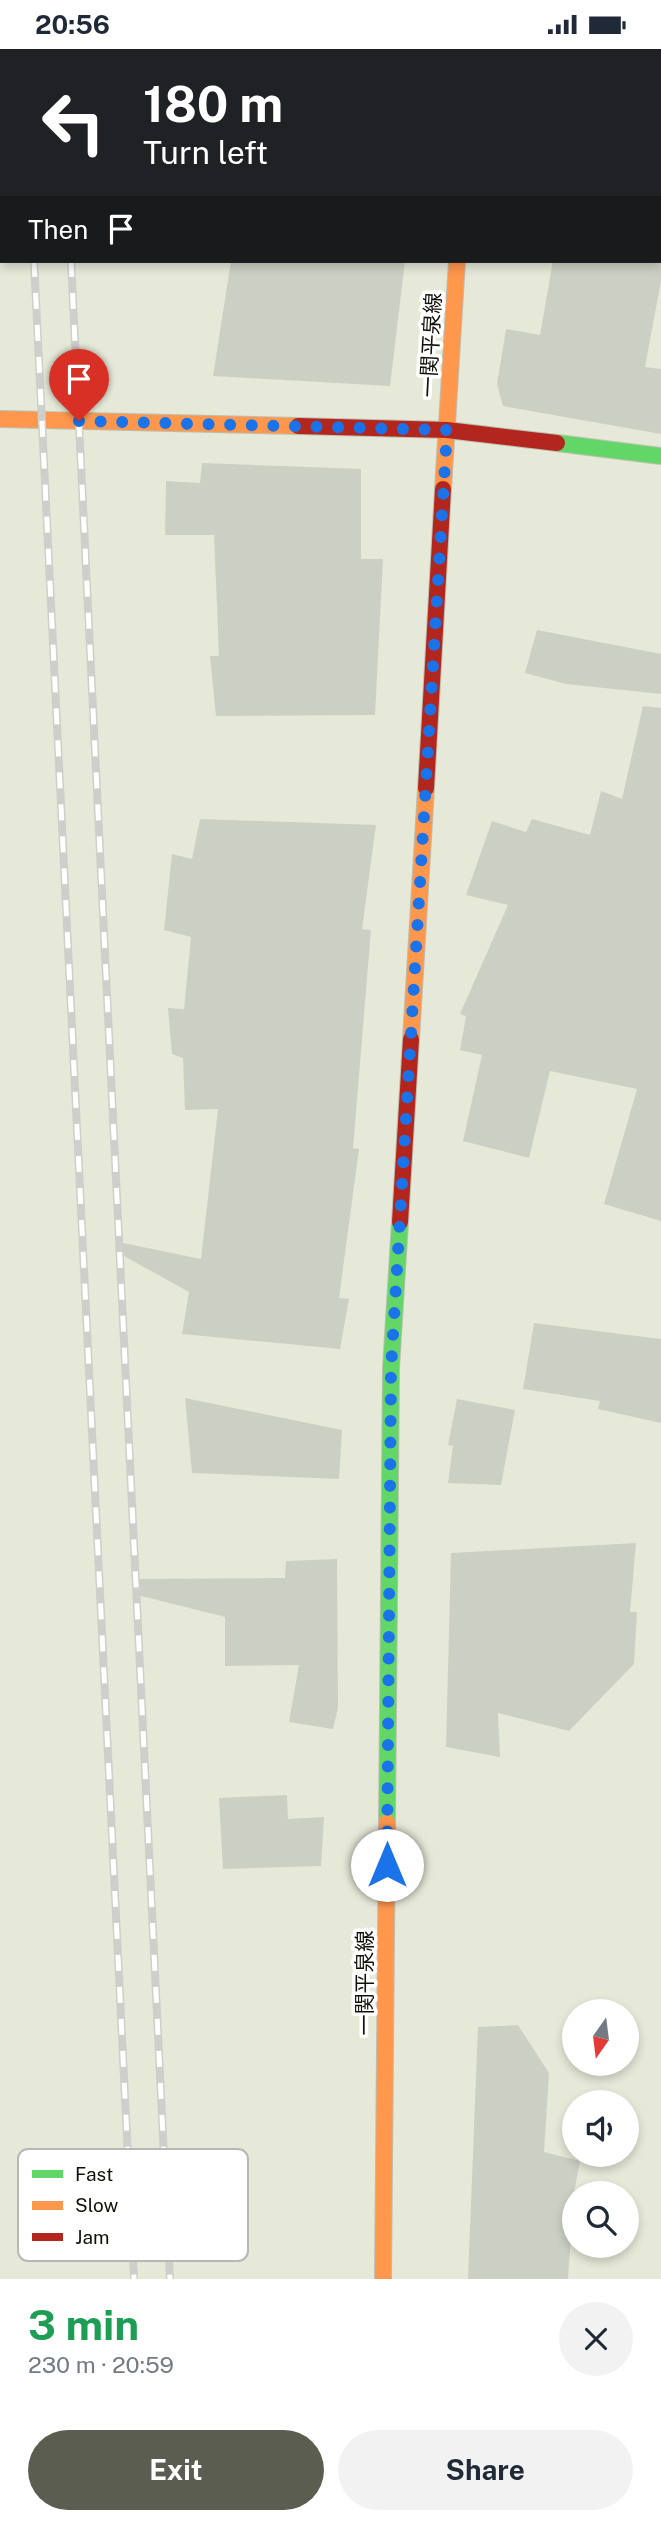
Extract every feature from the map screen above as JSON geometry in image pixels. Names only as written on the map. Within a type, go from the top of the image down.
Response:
[{"type":"main road","name":"一関平泉線","points":[[383,2279],[391,1369],[457,263]]},
{"type":"main road","points":[[0,419],[447,430],[661,456]]},
{"type":"building","points":[[231,263],[405,263],[390,386],[213,376]]},
{"type":"building","points":[[553,263],[661,263],[661,281],[645,367],[661,369],[661,434],[503,406],[497,384],[506,329],[540,335]]},
{"type":"building","points":[[202,463],[361,469],[361,559],[383,559],[375,715],[216,716],[210,656],[219,656],[214,535],[165,535],[166,481],[200,483]]},
{"type":"building","points":[[537,630],[661,654],[661,694],[566,684],[525,673]]},
{"type":"building","points":[[643,706],[661,708],[661,1221],[604,1204],[637,1089],[550,1071],[529,1158],[463,1141],[482,1055],[460,1050],[466,1016],[460,1014],[508,905],[466,895],[492,821],[526,832],[532,819],[590,835],[601,791],[622,799]]},
{"type":"building","points":[[200,819],[376,825],[362,929],[371,930],[353,1148],[359,1149],[339,1298],[349,1299],[340,1349],[182,1334],[189,1292],[115,1251],[118,1242],[201,1259],[218,1109],[185,1110],[183,1058],[172,1054],[168,1008],[184,1009],[191,937],[164,930],[172,854],[192,859]]},
{"type":"building","points":[[534,1323],[661,1339],[661,1423],[598,1409],[600,1401],[523,1389]]},
{"type":"building","points":[[185,1398],[342,1430],[339,1479],[192,1473]]},
{"type":"building","points":[[457,1399],[515,1410],[501,1485],[448,1483],[453,1446],[448,1445]]},
{"type":"building","points":[[636,1543],[630,1612],[637,1612],[634,1664],[569,1731],[498,1713],[500,1757],[446,1747],[451,1553]]},
{"type":"building","points":[[337,1559],[338,1708],[333,1729],[289,1722],[299,1665],[225,1666],[225,1617],[133,1594],[135,1579],[285,1578],[286,1561]]},
{"type":"building","points":[[287,1795],[288,1819],[324,1817],[321,1866],[223,1869],[219,1798]]},
{"type":"building","points":[[518,2025],[549,2073],[544,2152],[562,2156],[562,2167],[579,2167],[576,2181],[562,2181],[562,2258],[569,2258],[568,2279],[468,2279],[478,2027]]},
{"type":"railway","points":[[34,263],[128,2149]]},
{"type":"railway","points":[[71,263],[164,2149]]},
{"type":"railway","points":[[133,2261],[134,2279]]},
{"type":"railway","points":[[169,2261],[170,2279]]},
{"type":"traffic: fast","points":[[557,443],[661,456]]},
{"type":"traffic: fast","points":[[387,1822],[391,1368],[400,1222]]},
{"type":"traffic: slow","points":[[443,489],[457,263]]},
{"type":"traffic: slow","points":[[0,419],[298,426]]},
{"type":"traffic: slow","points":[[411,1039],[426,788]]},
{"type":"traffic: slow","points":[[383,2279],[387,1822]]},
{"type":"traffic: jam","points":[[298,426],[447,430],[557,443]]},
{"type":"traffic: jam","points":[[426,788],[443,489]]},
{"type":"traffic: jam","points":[[400,1222],[411,1039]]},
{"type":"route","points":[[79,421],[447,430],[391,1369],[387,1865]]}]
